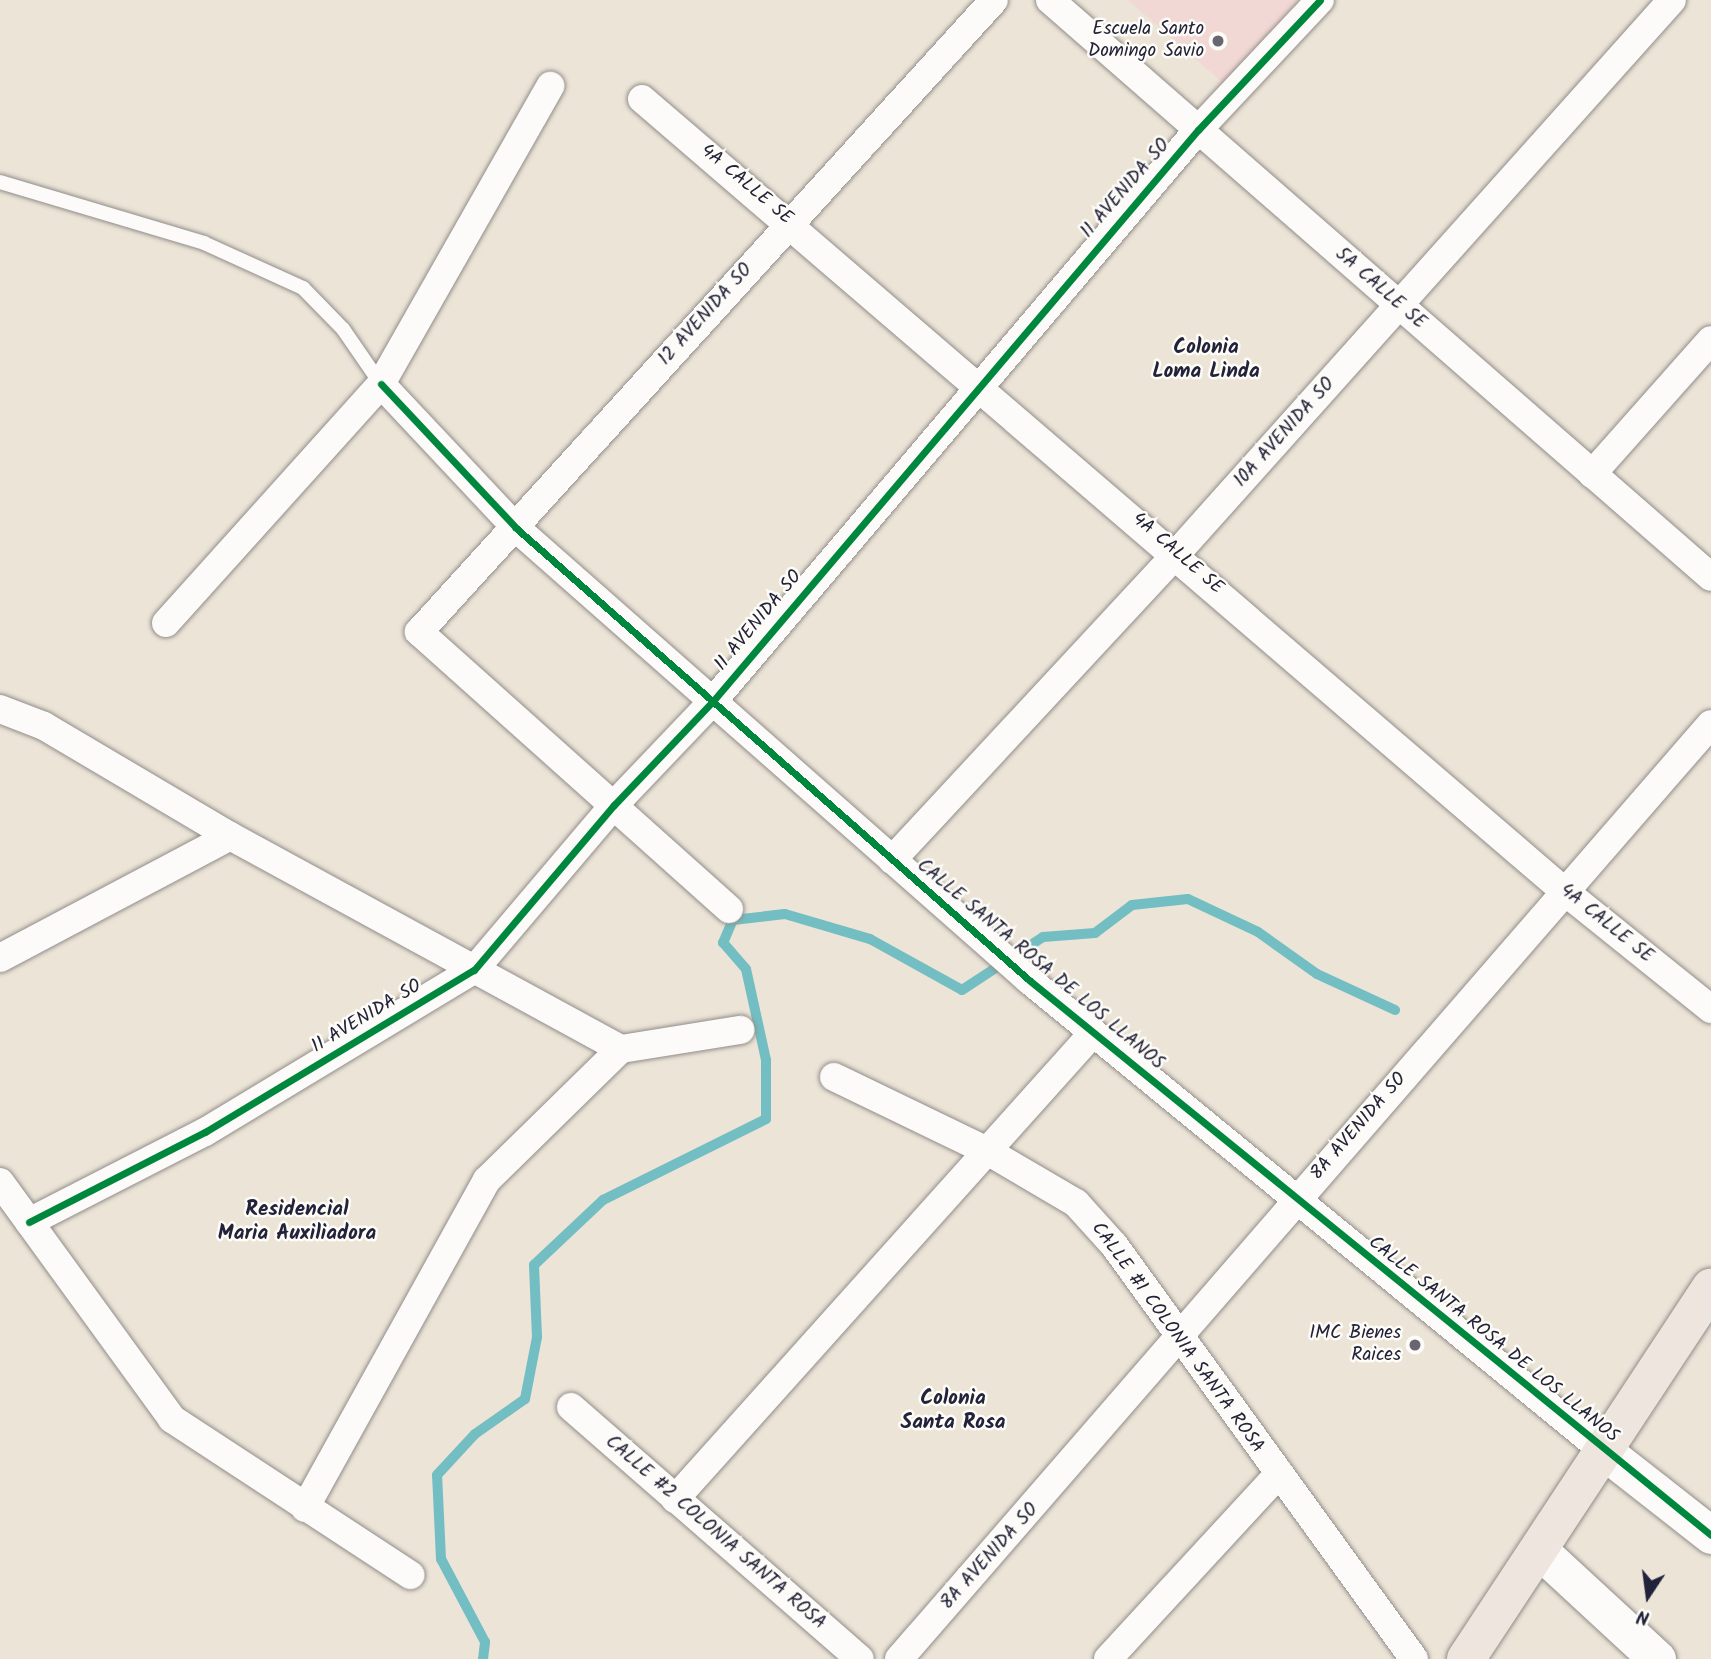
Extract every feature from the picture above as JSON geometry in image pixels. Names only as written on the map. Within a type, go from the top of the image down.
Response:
[{"type":"main road","points":[[1466,1659],[1600,1448],[1711,1287]]},
{"type":"street","name":"12 AVENIDA SO","points":[[614,804],[419,632],[516,528],[789,222],[994,0]]},
{"type":"street","name":"5A CALLE SE","points":[[1050,0],[1711,577]]},
{"type":"street","name":"11 AVENIDA SO","points":[[29,1222],[205,1132],[474,970],[614,804],[713,701],[978,383],[1198,130],[1320,0]]},
{"type":"street","name":"10A AVENIDA SO","points":[[892,860],[1177,553],[1672,0]]},
{"type":"street","points":[[166,622],[381,384],[551,86]]},
{"type":"street","name":"4A CALLE SE","points":[[642,99],[1177,553],[1563,890],[1711,1009]]},
{"type":"street","points":[[1592,474],[1711,340]]},
{"type":"street","name":"CALLE SANTA ROSA DE LOS LLANOS","points":[[381,384],[516,528],[1029,981],[1600,1448],[1711,1535]]},
{"type":"street","points":[[0,709],[44,726],[230,836],[621,1049]]},
{"type":"street","name":"8A AVENIDA SO","points":[[899,1659],[1182,1340],[1297,1199],[1563,890],[1711,724]]},
{"type":"street","points":[[614,804],[729,909]]},
{"type":"street","points":[[0,958],[230,836]]},
{"type":"street","points":[[305,1508],[487,1180],[621,1049],[740,1030]]},
{"type":"street","points":[[675,1499],[1093,1034]]},
{"type":"street","name":"CALLE #1 COLONIA SANTA ROSA","points":[[834,1077],[989,1152],[1076,1203],[1182,1340],[1277,1476],[1414,1659]]},
{"type":"street","points":[[0,1182],[172,1419],[410,1575]]},
{"type":"street","name":"CALLE #2 COLONIA SANTA ROSA","points":[[571,1407],[860,1659]]},
{"type":"street","points":[[1108,1659],[1277,1476]]},
{"type":"street","points":[[1538,1549],[1657,1659]]},
{"type":"lane","points":[[0,182],[204,243],[303,288],[344,329],[381,384]]},
{"type":"shaded area","name":"Escuela Santo Domingo Savio","points":[[1128,0],[1298,0],[1223,83]]},
{"type":"waterway","points":[[483,1659],[485,1642],[441,1559],[437,1475],[475,1434],[525,1399],[537,1337],[534,1265],[603,1200],[766,1119],[766,1060],[746,969],[723,943],[733,920],[785,914],[870,939],[962,990],[1043,937],[1095,933],[1132,905],[1188,899],[1258,932],[1317,974],[1395,1010]]},
{"type":"cycle path","points":[[29,1222],[205,1132],[474,970],[614,805],[713,701],[1198,130],[1320,0]]},
{"type":"cycle path","points":[[381,384],[516,528],[1029,980],[1711,1535]]},
{"type":"place","name":"Escuela Santo Domingo Savio","points":[[1218,41]]},
{"type":"place","name":"IMC Bienes Raices","points":[[1415,1345]]},
{"type":"district","name":"Colonia Loma Linda","points":[[1206,360]]},
{"type":"district","name":"Residencial Maria Auxiliadora","points":[[297,1222]]},
{"type":"district","name":"Colonia Santa Rosa","points":[[953,1411]]}]
